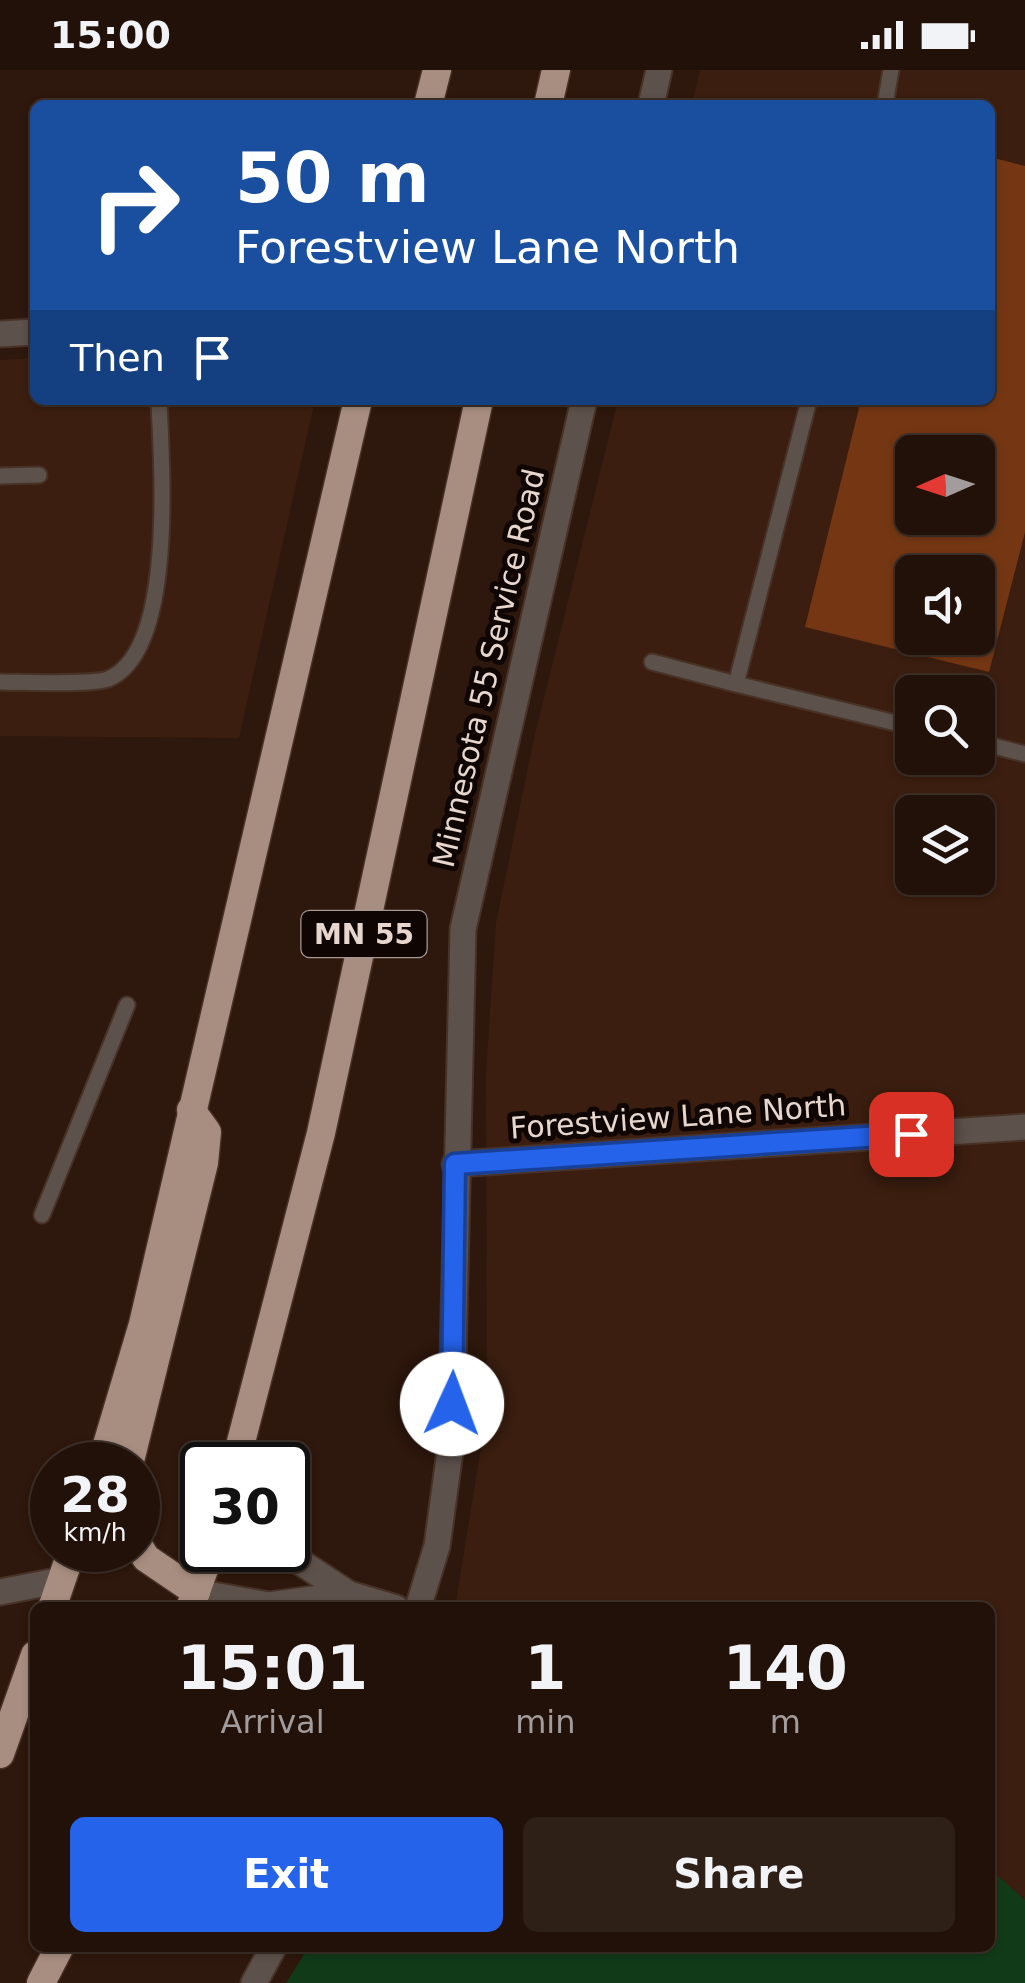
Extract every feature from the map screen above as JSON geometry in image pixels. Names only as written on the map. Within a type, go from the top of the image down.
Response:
[{"type":"highway","points":[[429,100],[437,70]]},
{"type":"highway","points":[[549,100],[556,70]]},
{"type":"highway","points":[[107,1442],[142,1324],[357,405]]},
{"type":"highway","name":"MN 55","points":[[242,1442],[321,1132],[479,405]]},
{"type":"highway","points":[[136,1442],[204,1163],[207,1132],[190,1110]]},
{"type":"highway","points":[[160,1571],[193,1600],[203,1572]]},
{"type":"highway","points":[[54,1602],[65,1572]]},
{"type":"highway","points":[[0,1754],[30,1669]]},
{"type":"highway","points":[[41,1983],[57,1952]]},
{"type":"street","points":[[652,100],[659,70]]},
{"type":"street","points":[[0,334],[30,332]]},
{"type":"street","name":"Minnesota 55 Service Road","points":[[420,1602],[437,1546],[451,1444],[463,928],[583,405]]},
{"type":"street","name":"Forestview Lane North","points":[[455,1164],[1025,1127]]},
{"type":"street","points":[[310,1568],[349,1594],[376,1602]]},
{"type":"street","points":[[0,1592],[62,1580]]},
{"type":"street","points":[[291,1602],[349,1594]]},
{"type":"street","points":[[193,1600],[223,1602]]},
{"type":"street","points":[[254,1983],[271,1952]]},
{"type":"lane","points":[[885,100],[891,70]]},
{"type":"lane","points":[[0,682],[108,679],[132,658],[150,620],[156,581],[161,533],[159,405]]},
{"type":"lane","points":[[736,684],[809,405]]},
{"type":"lane","points":[[0,476],[39,475]]},
{"type":"lane","points":[[652,662],[895,722]]},
{"type":"lane","points":[[995,746],[1025,753]]},
{"type":"lane","points":[[42,1214],[127,1005]]},
{"type":"shaded area","points":[[700,70],[1025,70],[1025,1900],[995,1873],[995,1602],[456,1602],[487,1410],[486,1073],[496,923],[534,738],[617,405],[995,405],[995,100],[693,100]]},
{"type":"shaded area","points":[[30,358],[30,405],[314,405],[239,738],[0,736],[0,360]]},
{"type":"green space","points":[[995,1873],[1025,1900],[1025,1983],[286,1983],[305,1952],[995,1952]]},
{"type":"building","points":[[995,158],[1025,166],[1025,532],[995,649],[995,555],[895,555],[895,649],[805,627],[860,405],[995,405]]},
{"type":"building","points":[[919,655],[993,655],[989,672]]},
{"type":"route","points":[[452,1404],[455,1164],[911,1134]]}]
